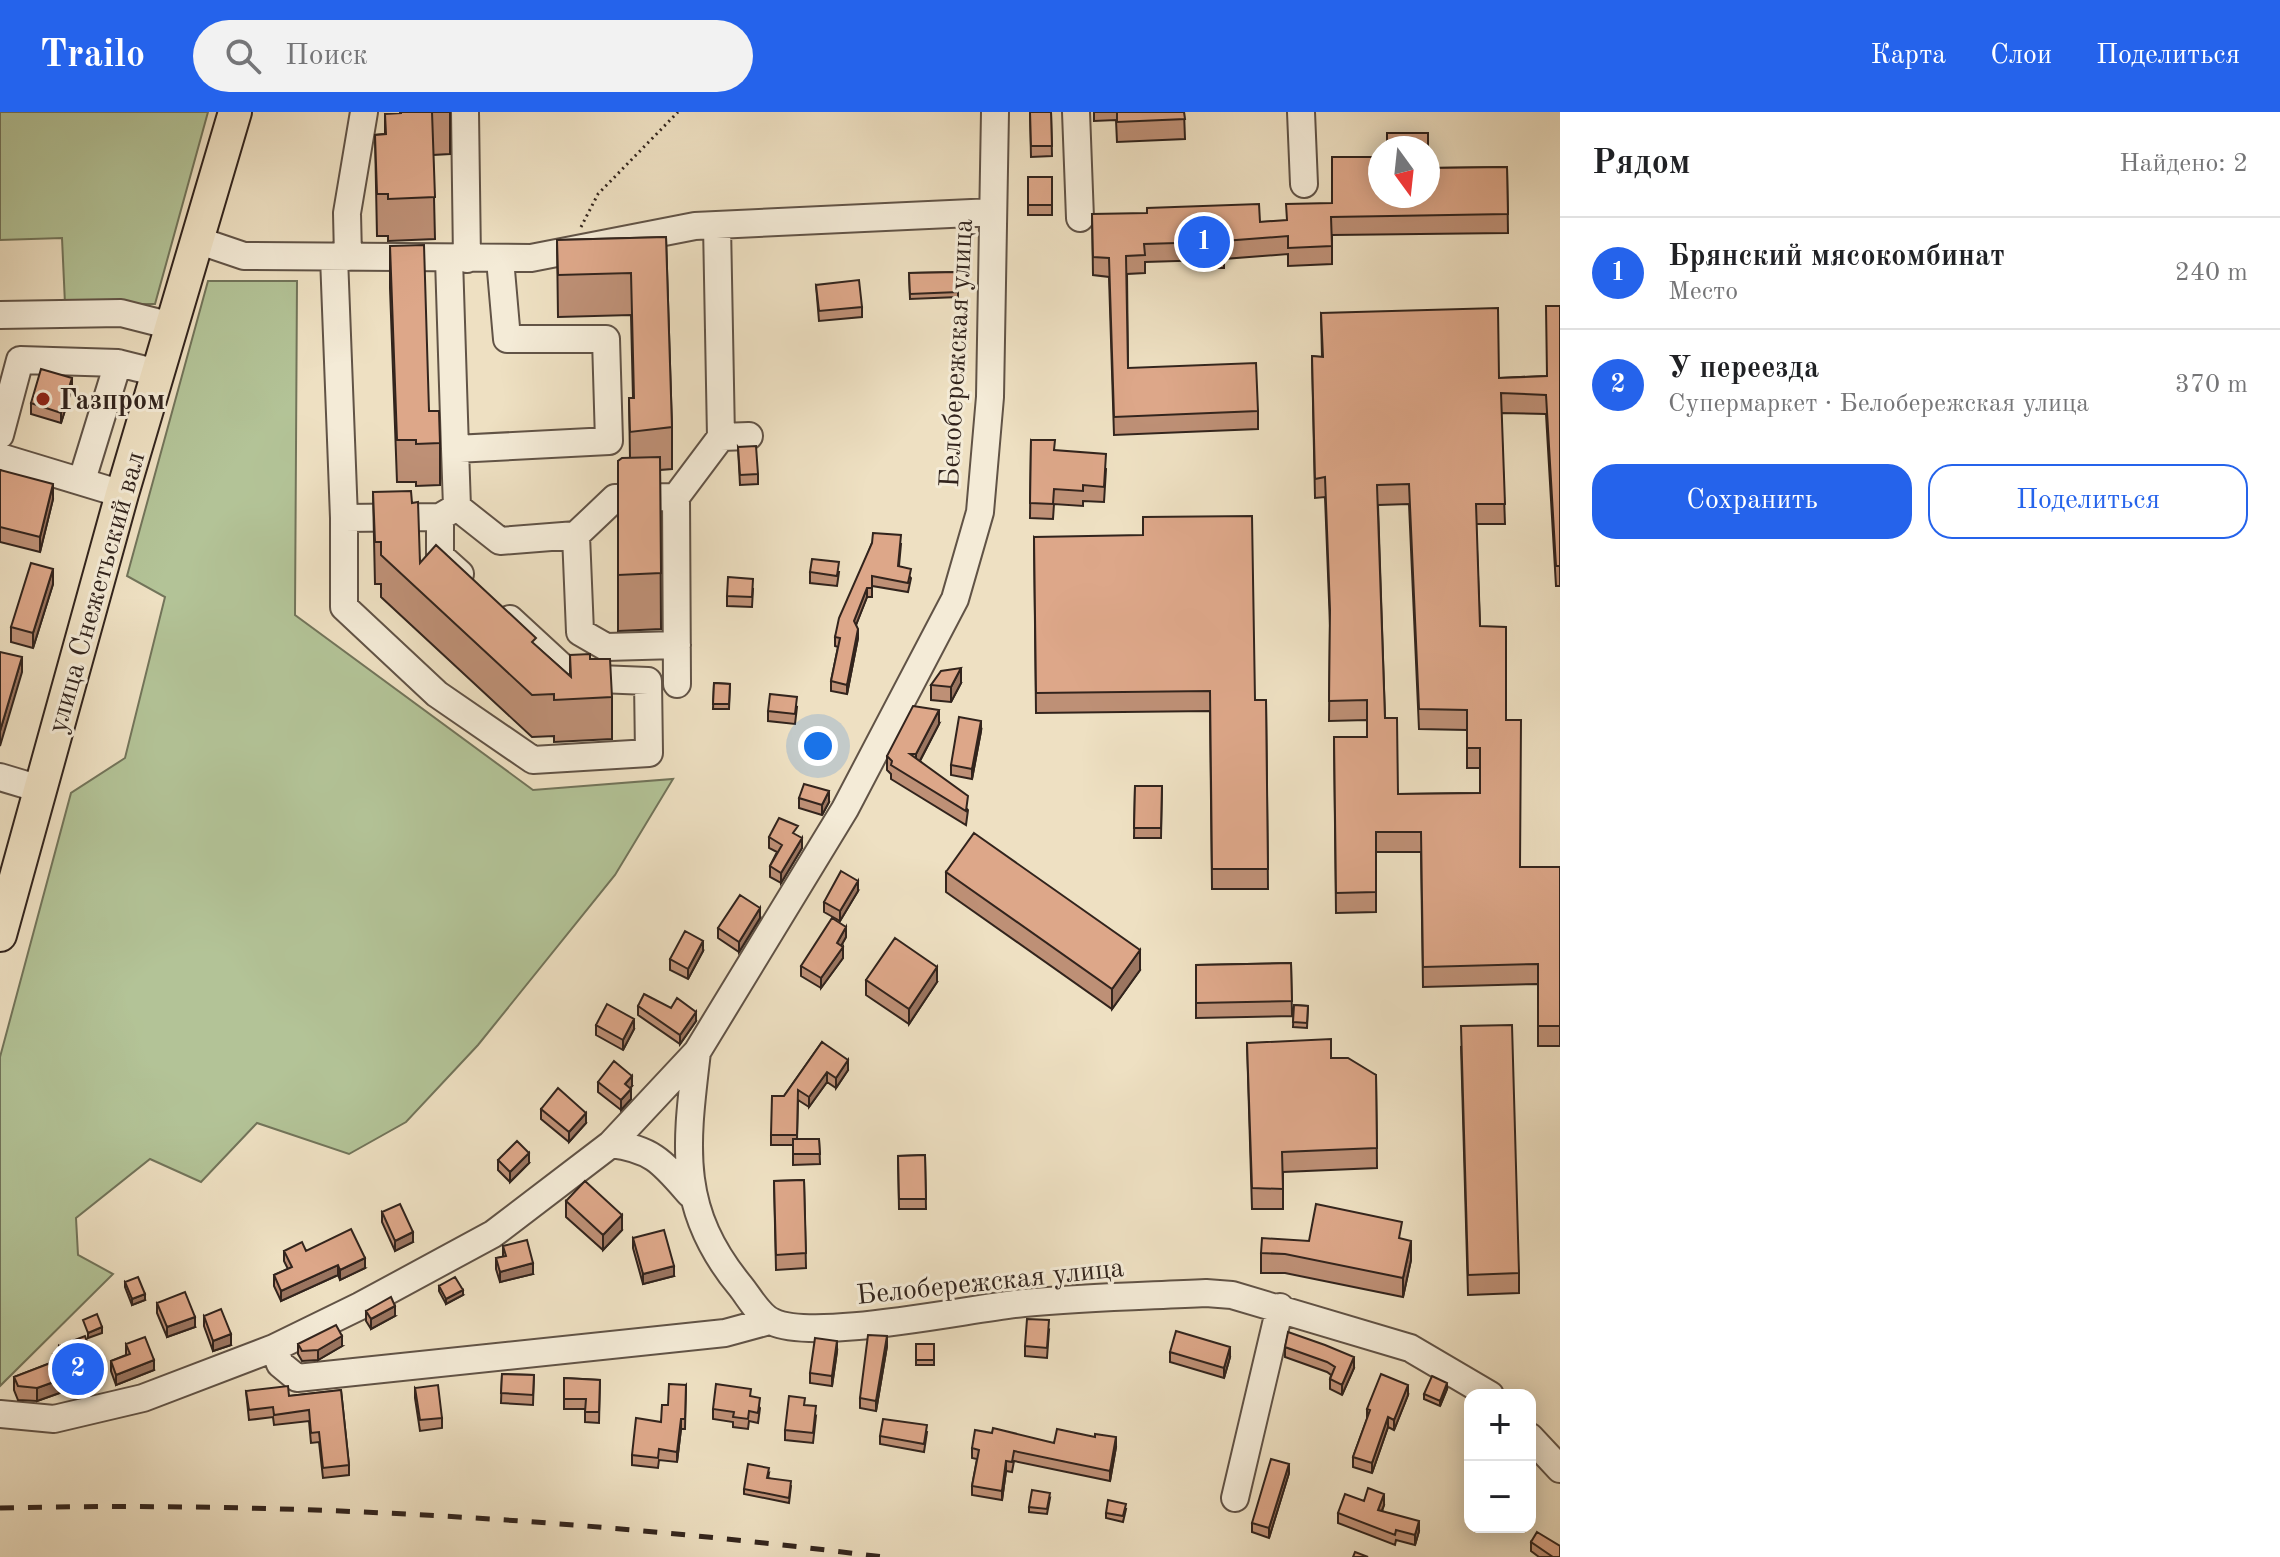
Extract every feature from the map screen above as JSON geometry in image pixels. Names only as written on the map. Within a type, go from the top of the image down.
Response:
[{"type":"main road","name":"улица Снежетьский вал","points":[[0,935],[122,494],[235,112]]},
{"type":"street","points":[[364,112],[341,257],[344,607],[437,694],[533,760],[649,753],[648,681],[574,678],[496,607]]},
{"type":"street","points":[[465,112],[458,259],[455,449],[440,556],[474,586]]},
{"type":"street","name":"Белобережская улица","points":[[0,1414],[54,1419],[143,1398],[274,1348],[360,1306],[493,1234],[611,1144],[697,1052],[845,809],[955,599],[980,512],[990,397],[995,112]]},
{"type":"street","points":[[1076,112],[1080,218]]},
{"type":"street","points":[[1301,112],[1304,184]]},
{"type":"street","points":[[197,240],[244,256],[531,258],[717,225],[993,212]]},
{"type":"street","points":[[677,684],[676,497],[721,437],[717,225]]},
{"type":"street","points":[[455,449],[609,441],[606,339],[507,339],[500,259]]},
{"type":"street","points":[[0,315],[121,313],[172,326]]},
{"type":"street","points":[[0,435],[20,360],[118,363],[158,373]]},
{"type":"street","points":[[82,480],[118,363]]},
{"type":"street","points":[[721,437],[749,436]]},
{"type":"street","points":[[0,457],[122,494]]},
{"type":"street","points":[[344,518],[448,512],[500,541],[576,535],[615,498],[676,497]]},
{"type":"street","points":[[576,535],[580,632],[606,647],[677,645]]},
{"type":"street","points":[[0,777],[40,789]]},
{"type":"street","name":"Белобережская улица","points":[[697,1052],[688,1125],[690,1194],[732,1277],[769,1321],[790,1328],[848,1326],[1025,1303],[1206,1293],[1280,1307],[1410,1348],[1480,1389]]},
{"type":"street","points":[[611,1144],[638,1147],[660,1160],[690,1194]]},
{"type":"street","points":[[1235,1498],[1280,1307]]},
{"type":"street","points":[[274,1348],[280,1364],[297,1378],[725,1333],[769,1321]]},
{"type":"street","points":[[1536,1443],[1560,1469]]},
{"type":"path","points":[[569,251],[598,194],[678,112]]},
{"type":"green space","points":[[0,112],[208,112],[155,304],[65,304],[62,238],[0,240]]},
{"type":"green space","points":[[208,281],[297,281],[295,615],[533,790],[673,779],[615,875],[478,1045],[406,1122],[349,1154],[257,1123],[201,1182],[150,1159],[76,1218],[78,1255],[113,1274],[0,1386],[0,1057],[71,793],[125,758],[165,597],[127,576]]},
{"type":"building","points":[[432,112],[435,197],[388,199],[388,194],[377,194],[375,135],[386,134],[385,114]]},
{"type":"building","points":[[1030,112],[1051,112],[1052,146],[1031,146]]},
{"type":"building","points":[[1117,112],[1184,112],[1185,119],[1117,122]]},
{"type":"building","points":[[1387,133],[1428,133],[1428,136],[1387,136]]},
{"type":"building","points":[[1332,157],[1368,157],[1368,208],[1440,208],[1440,168],[1507,167],[1508,214],[1331,217],[1332,246],[1288,248],[1288,236],[1224,241],[1224,250],[1210,250],[1210,242],[1144,244],[1145,255],[1126,256],[1128,368],[1256,363],[1258,411],[1114,417],[1109,258],[1093,257],[1092,214],[1147,213],[1147,208],[1259,204],[1260,222],[1287,220],[1286,204],[1332,203]]},
{"type":"building","points":[[1028,177],[1052,177],[1052,205],[1028,205]]},
{"type":"building","points":[[666,237],[672,427],[630,432],[629,398],[634,398],[631,273],[558,275],[557,240]]},
{"type":"building","points":[[424,245],[429,411],[439,411],[440,443],[416,444],[416,440],[397,440],[390,246]]},
{"type":"building","points":[[958,272],[958,292],[910,294],[909,273]]},
{"type":"building","points":[[859,280],[862,307],[819,311],[816,285]]},
{"type":"building","points":[[1546,306],[1560,306],[1560,566],[1556,566],[1546,395],[1501,393],[1505,504],[1476,504],[1480,626],[1506,627],[1506,720],[1521,720],[1520,867],[1560,867],[1560,1026],[1538,1026],[1538,964],[1423,967],[1421,832],[1376,832],[1376,892],[1336,893],[1334,737],[1367,737],[1367,700],[1329,701],[1330,610],[1325,477],[1315,479],[1312,356],[1323,357],[1321,313],[1498,308],[1499,378],[1547,376]],"holes":[[[1409,484],[1419,709],[1467,710],[1467,748],[1480,748],[1480,793],[1398,794],[1397,718],[1385,718],[1377,485]]]},
{"type":"building","points":[[41,369],[72,378],[61,413],[31,403]]},
{"type":"building","points":[[1031,440],[1055,440],[1054,450],[1106,454],[1104,487],[1083,485],[1083,491],[1054,489],[1053,504],[1030,503]]},
{"type":"building","points":[[756,446],[758,474],[740,475],[738,447]]},
{"type":"building","points":[[660,457],[661,573],[618,575],[618,461],[622,458]]},
{"type":"building","points":[[0,470],[53,484],[40,537],[0,527]]},
{"type":"building","points":[[411,491],[412,503],[418,502],[420,563],[436,545],[536,638],[532,642],[571,677],[570,655],[590,654],[590,659],[610,659],[612,697],[554,700],[554,694],[532,695],[381,555],[381,542],[375,542],[373,492]]},
{"type":"building","points":[[1252,516],[1255,700],[1266,700],[1268,869],[1212,869],[1210,691],[1036,693],[1034,537],[1143,535],[1143,517]]},
{"type":"building","points":[[873,533],[901,535],[898,566],[911,569],[908,583],[872,576],[872,588],[867,588],[854,621],[858,629],[847,685],[831,681],[840,638],[835,637],[839,618],[872,543]]},
{"type":"building","points":[[812,559],[839,562],[837,576],[810,572]]},
{"type":"building","points":[[31,563],[53,569],[33,633],[11,627]]},
{"type":"building","points":[[728,577],[753,579],[752,597],[727,596]]},
{"type":"building","points":[[0,652],[22,657],[0,731]]},
{"type":"building","points":[[961,668],[951,687],[931,685],[941,671]]},
{"type":"building","points":[[714,683],[730,684],[729,704],[713,704]]},
{"type":"building","points":[[770,694],[797,697],[795,714],[768,711]]},
{"type":"building","points":[[913,706],[939,710],[916,754],[910,754],[968,796],[966,811],[891,765],[892,761],[887,756]]},
{"type":"building","points":[[959,717],[981,721],[972,769],[951,765]]},
{"type":"building","points":[[804,784],[829,791],[822,805],[799,798]]},
{"type":"building","points":[[1135,786],[1162,786],[1161,828],[1134,828]]},
{"type":"building","points":[[779,818],[798,826],[793,833],[802,838],[781,873],[770,866],[782,845],[769,837]]},
{"type":"building","points":[[974,833],[1140,950],[1112,989],[946,872]]},
{"type":"building","points":[[841,871],[858,881],[840,911],[824,902]]},
{"type":"building","points":[[740,895],[760,908],[739,942],[718,928]]},
{"type":"building","points":[[832,918],[846,927],[837,943],[843,947],[821,978],[801,966]]},
{"type":"building","points":[[685,931],[703,941],[688,969],[670,959]]},
{"type":"building","points":[[895,938],[937,967],[909,1009],[866,980]]},
{"type":"building","points":[[1291,963],[1292,1001],[1196,1003],[1196,965]]},
{"type":"building","points":[[644,994],[671,1008],[677,998],[696,1012],[680,1035],[638,1006]]},
{"type":"building","points":[[607,1004],[634,1019],[623,1040],[596,1025]]},
{"type":"building","points":[[1294,1005],[1308,1006],[1307,1023],[1293,1022]]},
{"type":"building","points":[[1512,1025],[1519,1273],[1468,1275],[1461,1026]]},
{"type":"building","points":[[1331,1039],[1331,1058],[1348,1058],[1376,1075],[1377,1148],[1282,1152],[1283,1189],[1252,1188],[1247,1043]]},
{"type":"building","points":[[822,1042],[848,1060],[836,1078],[827,1072],[809,1097],[798,1090],[797,1135],[771,1135],[772,1096],[784,1096]]},
{"type":"building","points":[[614,1061],[632,1076],[625,1084],[631,1089],[621,1100],[598,1082]]},
{"type":"building","points":[[558,1088],[586,1113],[569,1132],[541,1109]]},
{"type":"building","points":[[793,1139],[819,1139],[820,1154],[793,1154]]},
{"type":"building","points":[[517,1141],[529,1153],[510,1172],[498,1160]]},
{"type":"building","points":[[925,1155],[926,1199],[899,1199],[898,1156]]},
{"type":"building","points":[[804,1180],[806,1253],[776,1255],[774,1181]]},
{"type":"building","points":[[585,1181],[622,1215],[603,1235],[566,1201]]},
{"type":"building","points":[[400,1204],[413,1232],[395,1241],[382,1212]]},
{"type":"building","points":[[1316,1204],[1402,1222],[1399,1238],[1411,1241],[1403,1278],[1285,1254],[1261,1253],[1262,1238],[1309,1241]]},
{"type":"building","points":[[351,1229],[365,1258],[340,1270],[338,1265],[281,1291],[274,1275],[292,1267],[284,1251],[302,1242],[306,1251]]},
{"type":"building","points":[[664,1230],[674,1266],[643,1274],[633,1238]]},
{"type":"building","points":[[527,1240],[533,1263],[500,1272],[496,1258],[506,1256],[503,1246]]},
{"type":"building","points":[[138,1277],[145,1294],[132,1299],[125,1282]]},
{"type":"building","points":[[455,1277],[463,1290],[446,1299],[439,1286]]},
{"type":"building","points":[[185,1292],[195,1317],[167,1327],[157,1303]]},
{"type":"building","points":[[391,1297],[395,1306],[371,1319],[366,1311]]},
{"type":"building","points":[[221,1309],[231,1334],[213,1341],[204,1316]]},
{"type":"building","points":[[97,1314],[102,1327],[88,1333],[83,1320]]},
{"type":"building","points":[[1027,1319],[1049,1320],[1047,1348],[1025,1346]]},
{"type":"building","points":[[336,1325],[342,1336],[318,1350],[302,1351],[298,1344]]},
{"type":"building","points":[[1176,1331],[1230,1347],[1224,1368],[1170,1352]]},
{"type":"building","points":[[1288,1332],[1354,1357],[1342,1385],[1330,1379],[1335,1367],[1285,1347]]},
{"type":"building","points":[[868,1335],[887,1336],[876,1401],[860,1398]]},
{"type":"building","points":[[85,1336],[96,1367],[37,1388],[18,1386],[14,1377],[56,1361],[53,1354],[61,1351],[59,1346]]},
{"type":"building","points":[[145,1337],[154,1360],[116,1375],[111,1361],[130,1354],[126,1344]]},
{"type":"building","points":[[815,1338],[837,1341],[832,1376],[810,1373]]},
{"type":"building","points":[[916,1344],[934,1344],[934,1360],[916,1360]]},
{"type":"building","points":[[502,1374],[534,1375],[533,1395],[501,1393]]},
{"type":"building","points":[[1381,1374],[1408,1385],[1394,1420],[1388,1417],[1372,1463],[1353,1457]]},
{"type":"building","points":[[1432,1376],[1447,1383],[1440,1401],[1424,1394]]},
{"type":"building","points":[[564,1378],[600,1380],[599,1412],[585,1412],[586,1399],[564,1399]]},
{"type":"building","points":[[669,1384],[686,1385],[685,1419],[681,1419],[677,1452],[659,1449],[658,1458],[632,1455],[636,1418],[661,1422],[662,1405],[668,1405]]},
{"type":"building","points":[[716,1384],[751,1389],[750,1396],[760,1398],[758,1413],[749,1411],[748,1419],[733,1417],[734,1412],[713,1409]]},
{"type":"building","points":[[438,1385],[442,1418],[420,1420],[415,1388]]},
{"type":"building","points":[[288,1386],[289,1396],[341,1390],[349,1465],[323,1468],[319,1432],[311,1433],[309,1410],[274,1415],[273,1407],[249,1410],[246,1391]]},
{"type":"building","points":[[789,1396],[805,1398],[804,1405],[816,1406],[813,1433],[785,1430]]},
{"type":"building","points":[[883,1419],[927,1425],[924,1444],[880,1436]]},
{"type":"building","points":[[993,1428],[1054,1443],[1057,1429],[1095,1437],[1095,1434],[1116,1437],[1110,1471],[1014,1451],[1012,1462],[1006,1461],[1002,1491],[972,1486],[979,1450],[972,1448],[975,1430],[992,1433]]},
{"type":"building","points":[[1271,1459],[1289,1464],[1269,1528],[1252,1523]]},
{"type":"building","points":[[748,1464],[769,1468],[767,1478],[791,1481],[789,1498],[744,1489]]},
{"type":"building","points":[[1368,1488],[1384,1494],[1378,1510],[1419,1521],[1415,1535],[1396,1530],[1395,1535],[1338,1513],[1345,1494],[1364,1501]]},
{"type":"building","points":[[1032,1490],[1050,1493],[1047,1509],[1029,1507]]},
{"type":"building","points":[[1108,1500],[1126,1504],[1123,1516],[1106,1513]]},
{"type":"building","points":[[1537,1532],[1560,1546],[1560,1557],[1553,1557],[1531,1542]]},
{"type":"railway","points":[[0,1508],[221,1508],[442,1516],[663,1533],[883,1557]]},
{"type":"place","name":"Брянский мясокомбинат","points":[[1204,242]]},
{"type":"place","name":"Газпром","points":[[43,399]]},
{"type":"place","name":"У переезда","points":[[78,1369]]}]
